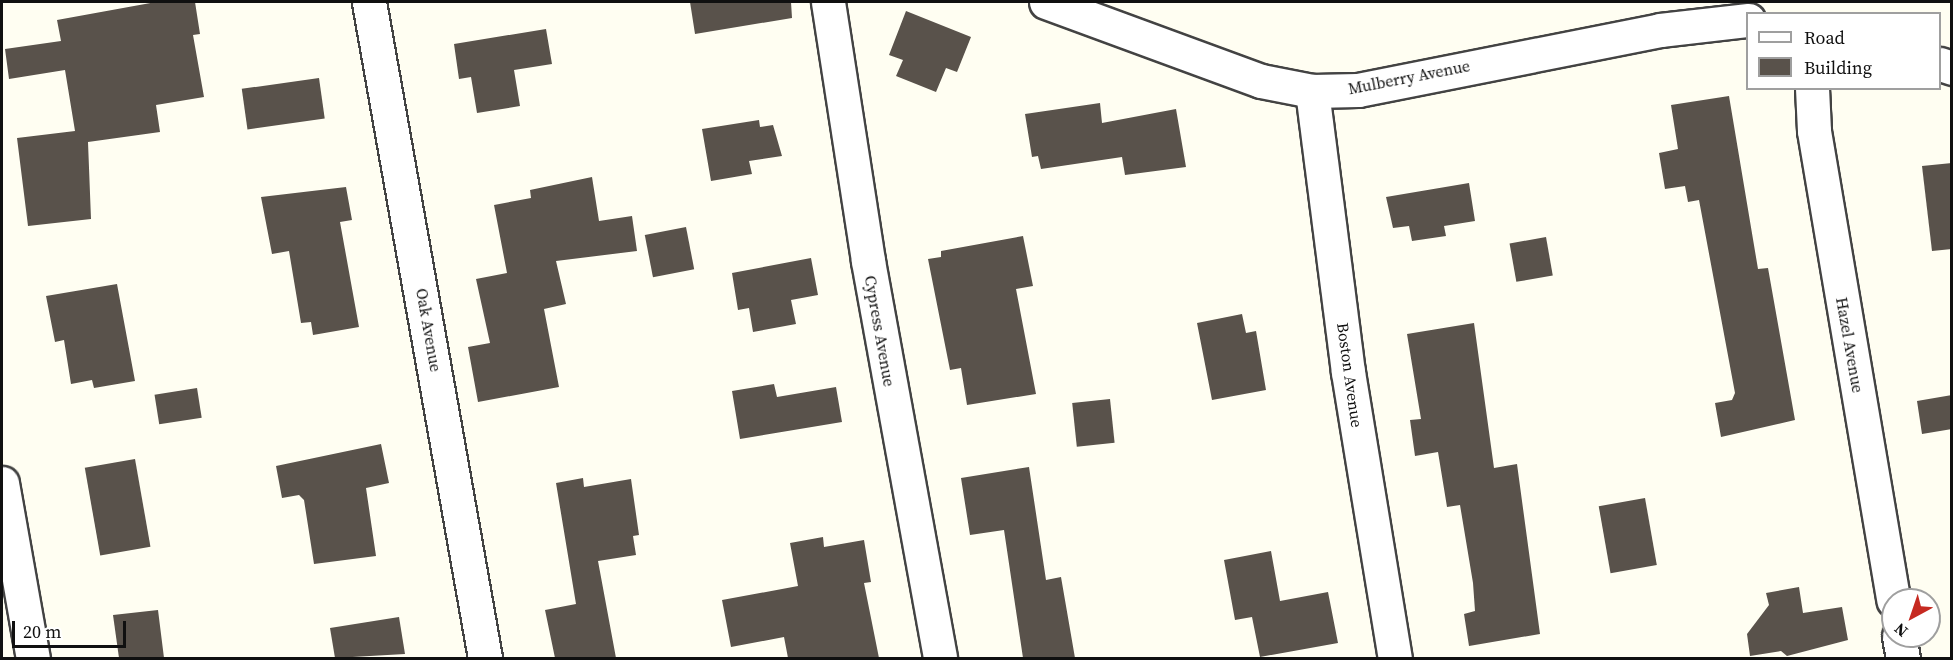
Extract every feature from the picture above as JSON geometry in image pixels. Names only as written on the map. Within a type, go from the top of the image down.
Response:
[{"type":"street","name":"Oak Avenue","points":[[369,2],[485,658]]},
{"type":"street","name":"Cypress Avenue","points":[[828,2],[868,261],[939,658]]},
{"type":"street","name":"Mulberry Avenue","points":[[1046,2],[1261,81],[1312,91],[1358,90],[1649,32],[1746,20]]},
{"type":"street","name":"Hazel Avenue","points":[[1812,90],[1814,131],[1891,588]]},
{"type":"street","name":"Boston Avenue","points":[[1312,91],[1348,372],[1395,658]]},
{"type":"street","points":[[2,483],[33,658]]},
{"type":"building","points":[[156,2],[195,2],[200,34],[193,35],[204,97],[156,105],[160,132],[88,142],[91,219],[28,226],[17,138],[75,131],[65,70],[9,79],[5,49],[61,41],[57,20]]},
{"type":"building","points":[[690,2],[791,2],[792,18],[695,34]]},
{"type":"building","points":[[906,11],[971,37],[957,72],[946,68],[936,92],[896,76],[903,60],[889,55]]},
{"type":"building","points":[[546,29],[552,64],[514,70],[520,106],[477,113],[471,77],[459,79],[454,44]]},
{"type":"building","points":[[319,78],[325,119],[247,129],[242,89]]},
{"type":"building","points":[[1729,96],[1758,269],[1768,268],[1795,420],[1721,437],[1715,403],[1732,400],[1735,393],[1699,200],[1688,202],[1685,186],[1665,189],[1659,153],[1678,149],[1671,105]]},
{"type":"building","points":[[1100,103],[1102,123],[1176,109],[1186,167],[1125,175],[1122,157],[1041,169],[1038,156],[1032,157],[1025,114]]},
{"type":"building","points":[[759,120],[760,127],[773,125],[782,156],[749,161],[752,174],[711,181],[702,129]]},
{"type":"building","points":[[1952,163],[1952,249],[1932,251],[1922,166]]},
{"type":"building","points":[[592,177],[599,221],[632,216],[637,251],[556,261],[566,304],[544,309],[559,387],[478,402],[468,347],[490,343],[476,279],[507,273],[494,205],[531,198],[530,190]]},
{"type":"building","points":[[1469,183],[1475,221],[1444,226],[1446,236],[1412,241],[1409,226],[1393,228],[1386,197]]},
{"type":"building","points":[[346,187],[352,220],[340,222],[359,327],[313,335],[311,322],[301,323],[289,251],[272,254],[261,197]]},
{"type":"building","points":[[686,227],[694,269],[653,277],[645,235]]},
{"type":"building","points":[[1023,236],[1033,286],[1016,289],[1036,394],[967,405],[961,368],[950,370],[928,259],[941,257],[941,251]]},
{"type":"building","points":[[1546,237],[1553,275],[1516,282],[1510,243]]},
{"type":"building","points":[[811,258],[818,295],[791,300],[796,324],[753,332],[749,308],[738,310],[732,273]]},
{"type":"building","points":[[117,284],[135,381],[94,388],[92,380],[71,384],[64,340],[55,342],[46,296]]},
{"type":"building","points":[[1242,314],[1246,333],[1256,331],[1266,390],[1212,400],[1197,323]]},
{"type":"building","points":[[1474,323],[1494,468],[1517,464],[1540,634],[1469,646],[1464,614],[1475,611],[1473,583],[1460,505],[1447,507],[1438,452],[1415,456],[1410,420],[1421,419],[1407,334]]},
{"type":"building","points":[[774,384],[777,397],[836,387],[842,422],[740,439],[732,391]]},
{"type":"building","points":[[197,388],[202,418],[159,424],[155,395]]},
{"type":"building","points":[[1952,395],[1952,429],[1922,434],[1917,401]]},
{"type":"building","points":[[1110,399],[1115,443],[1077,447],[1072,403]]},
{"type":"building","points":[[381,444],[389,483],[366,488],[376,556],[314,564],[304,500],[299,495],[282,498],[276,466]]},
{"type":"building","points":[[135,459],[150,547],[100,556],[85,468]]},
{"type":"building","points":[[1029,467],[1046,580],[1061,577],[1075,658],[1023,658],[1004,530],[970,535],[961,478]]},
{"type":"building","points":[[583,478],[584,487],[631,479],[639,535],[633,536],[636,555],[598,561],[616,658],[555,658],[545,610],[576,604],[556,483]]},
{"type":"building","points":[[1645,498],[1657,565],[1611,573],[1599,506]]},
{"type":"building","points":[[823,537],[824,547],[864,540],[871,582],[864,583],[879,658],[788,658],[784,637],[731,647],[722,600],[798,586],[790,543]]},
{"type":"building","points":[[1271,551],[1280,601],[1328,592],[1338,643],[1260,657],[1252,617],[1235,620],[1224,560]]},
{"type":"building","points":[[1799,587],[1803,613],[1842,607],[1848,640],[1787,656],[1781,651],[1750,656],[1747,634],[1769,605],[1766,593]]},
{"type":"building","points":[[158,610],[164,658],[119,658],[113,615]]},
{"type":"building","points":[[399,617],[405,654],[335,658],[330,628]]}]
